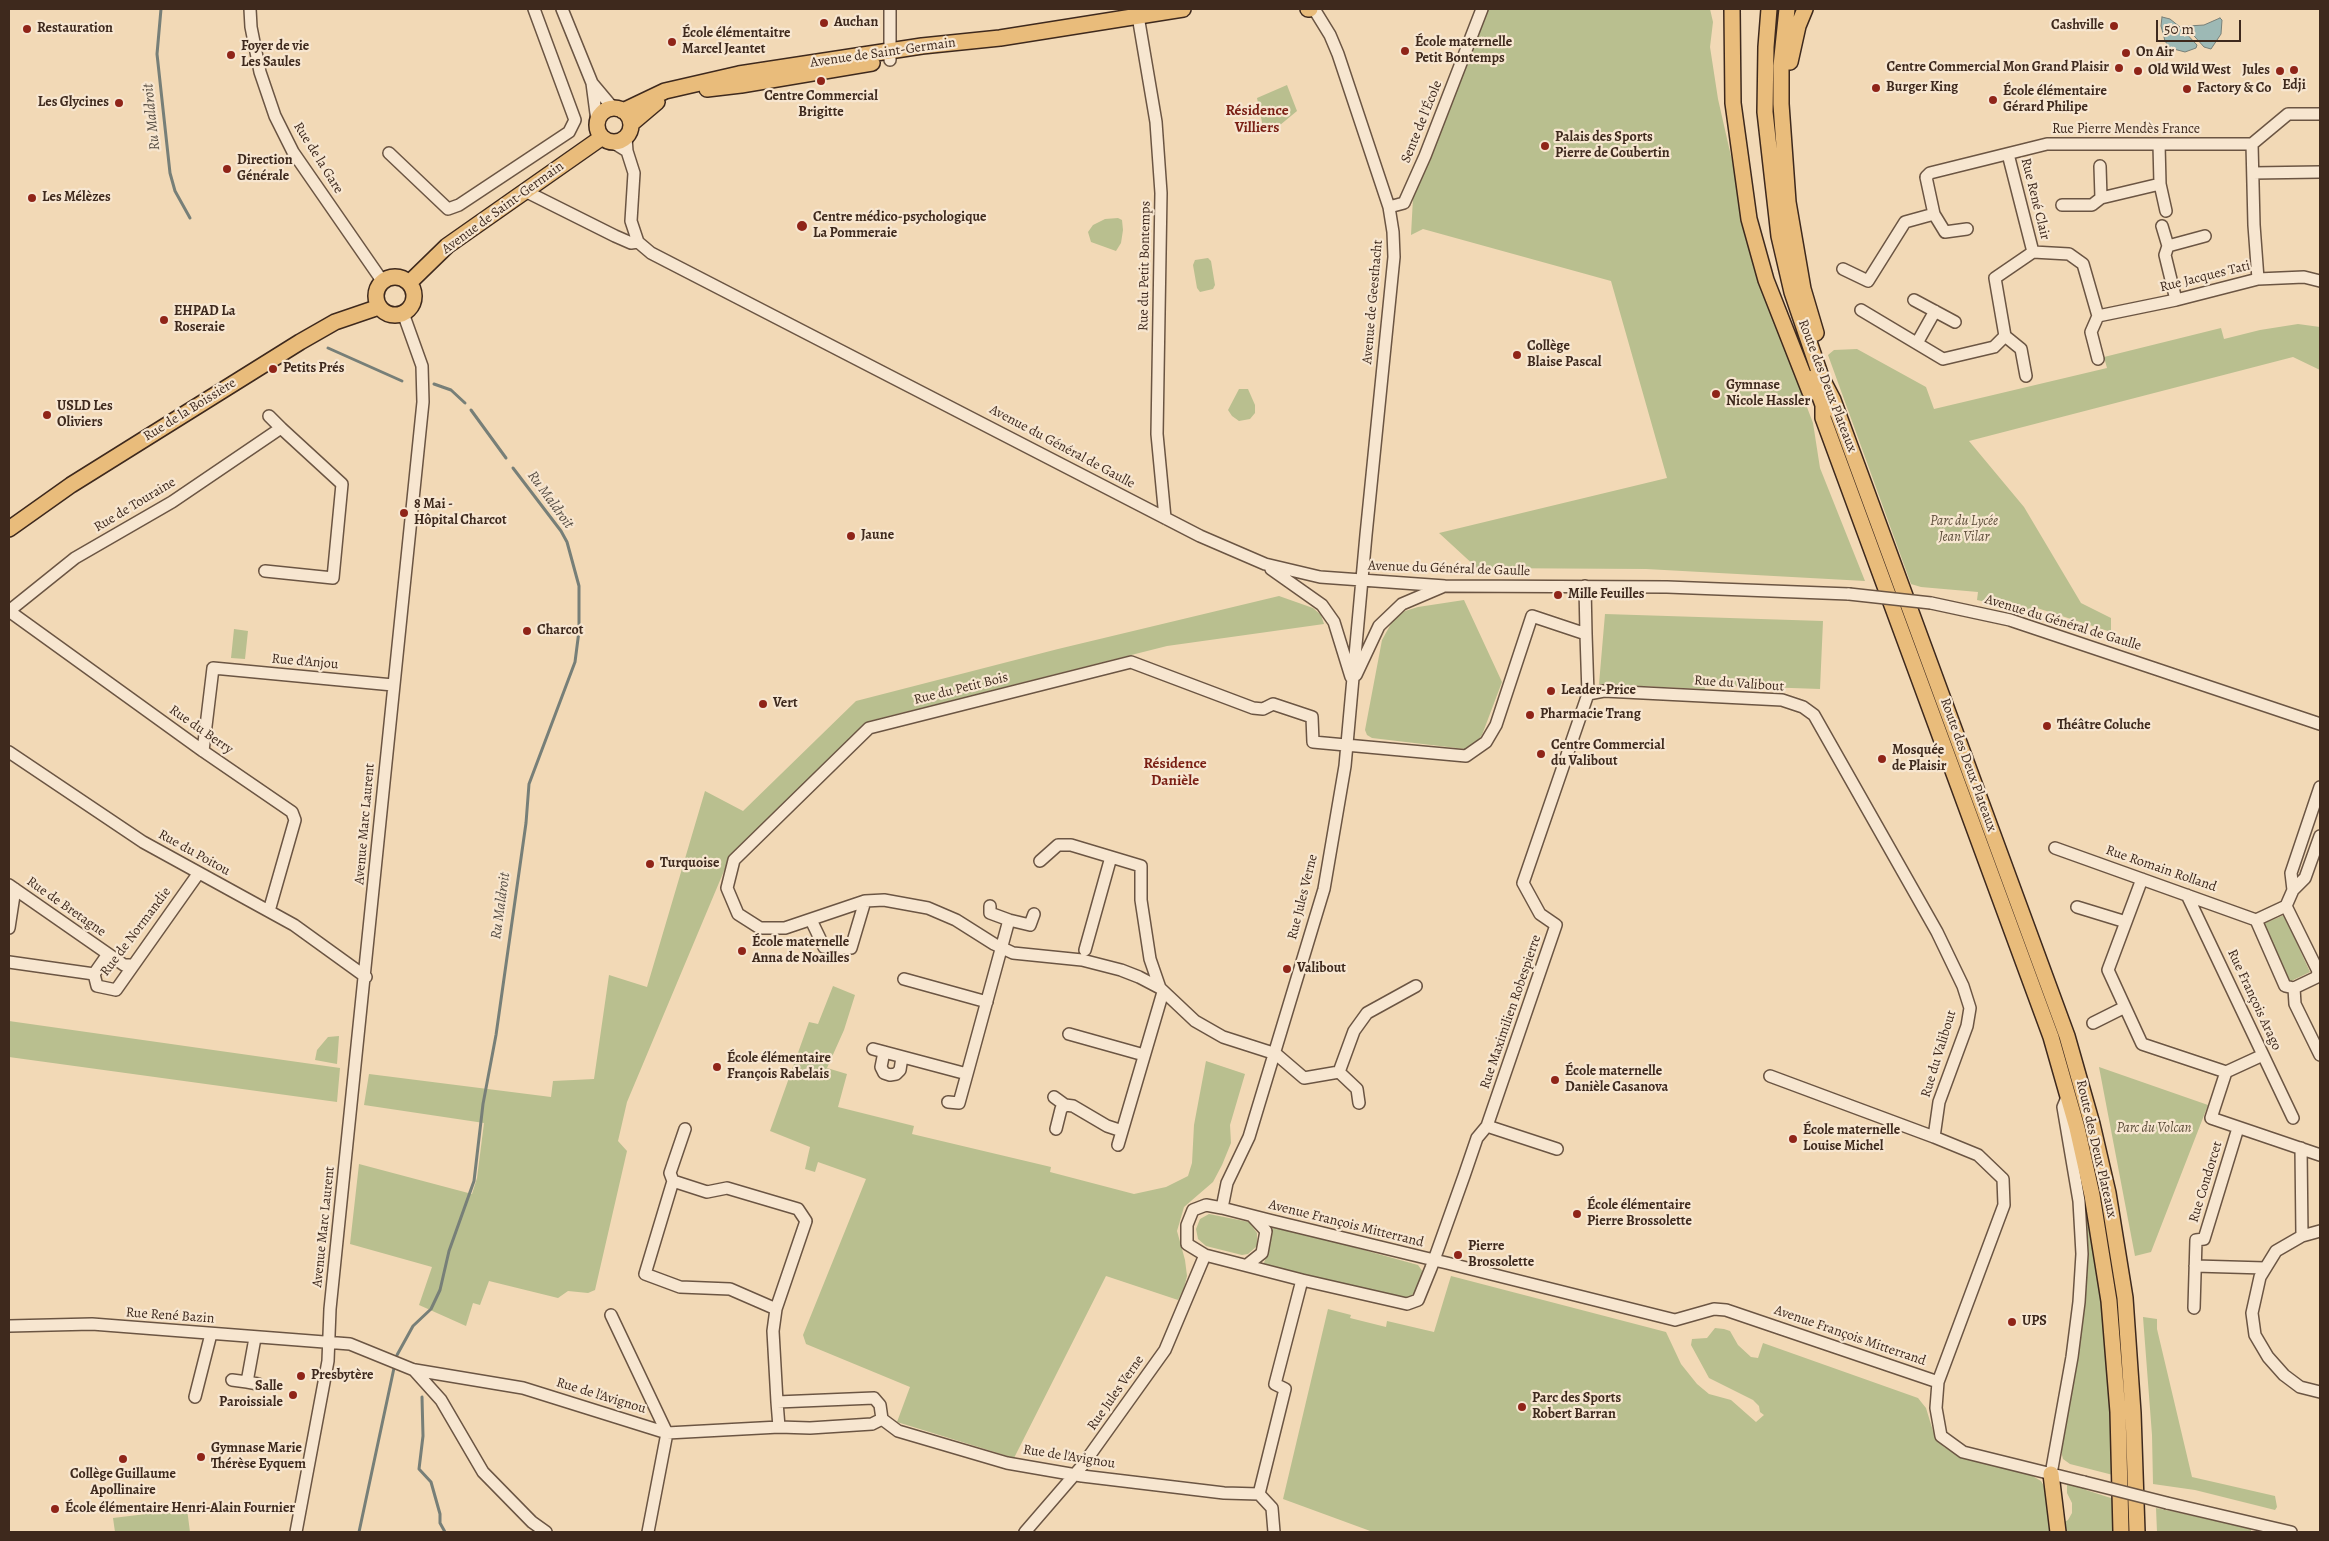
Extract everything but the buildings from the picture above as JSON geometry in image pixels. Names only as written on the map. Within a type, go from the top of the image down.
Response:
[{"type":"main road","name":"Avenue de Saint-Germain","points":[[597,120],[603,112],[618,109],[665,91],[684,85],[739,74],[890,56],[924,55],[1000,38],[1183,9]]},
{"type":"main road","points":[[1722,9],[1727,89],[1733,102]]},
{"type":"main road","points":[[1732,9],[1733,102],[1749,219],[1766,280],[1816,407],[1823,418]]},
{"type":"main road","name":"Route des Deux Plateaux","points":[[1761,9],[1756,114],[1762,179],[1771,236],[1784,292],[1822,406],[1823,418],[2027,970],[2068,1095],[2092,1195],[2109,1301],[2118,1412],[2121,1532]]},
{"type":"main road","name":"Route des Deux Plateaux","points":[[1769,9],[1766,47],[1765,112],[1779,236],[1792,292],[1808,343],[1821,377],[1833,400],[2067,1036],[2092,1124],[2108,1193],[2125,1298],[2133,1413],[2137,1532]]},
{"type":"main road","points":[[1787,9],[1781,104],[1788,202],[1802,289],[1829,375],[1833,400]]},
{"type":"main road","points":[[1788,202],[1790,59],[1798,26],[1805,9]]},
{"type":"main road","name":"Avenue de Saint-Germain","points":[[409,284],[446,246],[525,191],[620,139],[656,102],[685,91],[741,86],[890,56]]},
{"type":"main road","points":[[597,120],[597,130],[620,139],[627,114],[618,109]]},
{"type":"main road","points":[[393,277],[409,284],[414,294],[414,300],[403,314],[387,314],[379,307],[376,295],[382,282],[393,277]]},
{"type":"main road","name":"Rue de la Boissière","points":[[9,529],[71,485],[300,342],[335,322],[379,307]]},
{"type":"main road","points":[[2051,1474],[2058,1532]]},
{"type":"street","name":"Rue de la Gare","points":[[250,9],[251,27],[260,72],[272,109],[283,133],[293,152],[382,282]]},
{"type":"street","points":[[389,153],[448,209],[460,205],[569,132],[575,120],[534,9]]},
{"type":"street","points":[[562,9],[592,83],[597,120]]},
{"type":"street","points":[[890,9],[890,56]]},
{"type":"street","name":"Avenue de Geesthacht","points":[[1314,9],[1330,35],[1338,54],[1389,207],[1393,232],[1394,257],[1361,581]]},
{"type":"street","name":"Sente de l'École","points":[[1389,207],[1404,203],[1425,156],[1482,9]]},
{"type":"street","name":"Rue du Petit Bontemps","points":[[1138,16],[1156,122],[1162,193],[1157,434],[1165,518]]},
{"type":"street","points":[[592,83],[618,109]]},
{"type":"street","points":[[2258,279],[2254,226],[2252,144],[2288,114],[2320,114]]},
{"type":"street","points":[[620,139],[634,174],[631,221],[638,242]]},
{"type":"street","name":"Rue Pierre Mendès France","points":[[1934,214],[1926,177],[1930,173],[2047,144],[2252,144]]},
{"type":"street","points":[[2159,144],[2160,184],[2166,211]]},
{"type":"street","name":"Rue René Clair","points":[[2008,154],[2033,252]]},
{"type":"street","points":[[2100,166],[2101,198]]},
{"type":"street","points":[[2253,173],[2320,172]]},
{"type":"street","points":[[2062,205],[2092,205],[2101,198],[2160,184]]},
{"type":"street","name":"Avenue du Général de Gaulle","points":[[525,191],[615,236],[631,243],[638,242],[651,253],[1165,518],[1265,564],[1320,577],[1445,586],[1667,587],[1849,594],[1930,603],[2010,620],[2320,724]]},
{"type":"street","points":[[1843,268],[1868,281],[1905,222],[1934,214],[1945,232],[1967,230]]},
{"type":"street","points":[[2162,226],[2168,246],[2165,255],[2176,300]]},
{"type":"street","points":[[2168,246],[2204,236]]},
{"type":"street","points":[[2026,376],[2021,349],[2005,336],[1995,278],[2033,252],[2069,254],[2083,264],[2098,316],[2091,332],[2098,359]]},
{"type":"street","name":"Rue Jacques Tati","points":[[2098,316],[2176,300],[2258,279],[2304,277],[2320,281]]},
{"type":"street","points":[[1914,300],[1955,322]]},
{"type":"street","points":[[1861,310],[1943,359],[1994,347],[2005,336]]},
{"type":"street","points":[[1917,343],[1935,311]]},
{"type":"street","name":"Avenue Marc Laurent","points":[[296,1532],[328,1361],[330,1310],[366,977],[393,685],[424,402],[422,366],[403,314]]},
{"type":"street","points":[[265,571],[333,578],[342,484],[269,416]]},
{"type":"street","name":"Rue de Touraine","points":[[9,611],[75,558],[172,502],[281,428]]},
{"type":"street","points":[[1265,564],[1322,605],[1334,622],[1353,684]]},
{"type":"street","name":"Rue Jules Verne","points":[[1222,1208],[1227,1183],[1249,1137],[1276,1054],[1278,1038],[1324,889],[1345,766],[1361,581]]},
{"type":"street","points":[[1353,684],[1379,626],[1402,604],[1445,586]]},
{"type":"street","points":[[1585,586],[1588,694]]},
{"type":"street","name":"Rue du Berry","points":[[9,611],[203,751],[292,812],[295,820],[269,911]]},
{"type":"street","points":[[1347,744],[1466,756],[1486,742],[1496,725],[1532,616],[1586,634]]},
{"type":"street","name":"Rue du Petit Bois","points":[[1276,1054],[1223,1037],[1195,1021],[1161,990],[1139,977],[1121,970],[1082,960],[1013,952],[956,920],[928,908],[903,902],[865,901],[785,928],[760,928],[738,914],[727,888],[734,860],[869,728],[1130,662],[1253,708],[1263,709],[1273,704],[1312,717],[1313,742],[1347,744]]},
{"type":"street","name":"Rue d'Anjou","points":[[203,751],[213,668],[393,685]]},
{"type":"street","name":"Rue du Valibout","points":[[1588,694],[1604,691],[1782,700],[1803,707],[1814,715],[1937,932],[1964,986],[1970,1008],[1967,1026],[1939,1102],[1934,1138]]},
{"type":"street","name":"Rue Maximilien Robespierre","points":[[1434,1260],[1477,1138],[1487,1126],[1556,925],[1540,914],[1523,883],[1588,694]]},
{"type":"street","name":"Rue du Poitou","points":[[9,752],[142,842],[269,911],[320,942],[366,977]]},
{"type":"street","points":[[2293,890],[2291,873],[2320,787]]},
{"type":"street","points":[[2286,906],[2319,971],[2317,977],[2294,988],[2285,986],[2256,920],[2286,906],[2293,890],[2305,878],[2320,836]]},
{"type":"street","points":[[1040,861],[1058,845],[1071,845],[1140,866],[1141,900],[1150,959],[1161,990],[1118,1145]]},
{"type":"street","name":"Rue Romain Rolland","points":[[2055,848],[2256,920]]},
{"type":"street","points":[[1085,950],[1111,858]]},
{"type":"street","name":"Rue de Normandie","points":[[9,962],[94,974],[97,986],[116,990],[198,874]]},
{"type":"street","points":[[2142,879],[2108,970],[2142,1044],[2226,1072],[2263,1055]]},
{"type":"street","points":[[9,928],[12,887]]},
{"type":"street","name":"Rue de Bretagne","points":[[12,887],[124,965],[133,965]]},
{"type":"street","name":"Rue François Arago","points":[[2187,895],[2293,1118]]},
{"type":"street","points":[[810,920],[824,947],[851,948],[865,901]]},
{"type":"street","points":[[990,906],[990,914],[1030,925],[1034,914]]},
{"type":"street","points":[[2077,907],[2126,922]]},
{"type":"street","points":[[948,1102],[959,1102],[1003,948],[1009,920]]},
{"type":"street","points":[[94,974],[108,954]]},
{"type":"street","points":[[1139,977],[1150,959]]},
{"type":"street","points":[[904,979],[988,1002]]},
{"type":"street","points":[[1339,1072],[1354,1031],[1366,1013],[1416,986]]},
{"type":"street","points":[[2294,988],[2295,1004],[2320,1055]]},
{"type":"street","points":[[2093,1022],[2125,1007]]},
{"type":"street","points":[[1069,1034],[1144,1055]]},
{"type":"street","points":[[902,1057],[900,1070],[896,1074],[890,1075],[884,1073],[881,1068],[878,1050],[967,1074]]},
{"type":"street","points":[[1276,1054],[1304,1078],[1339,1072]]},
{"type":"street","points":[[1339,1072],[1357,1090],[1360,1103]]},
{"type":"street","points":[[2226,1072],[2211,1118],[2320,1155]]},
{"type":"street","points":[[1770,1076],[1978,1156],[2003,1179],[2004,1205],[1938,1382]]},
{"type":"street","name":"Route des Deux Plateaux","points":[[2051,1474],[2072,1356],[2079,1302],[2082,1254],[2079,1201],[2063,1107],[2068,1095]]},
{"type":"street","points":[[1054,1097],[1065,1105],[1073,1106],[1107,1126],[1122,1131]]},
{"type":"street","points":[[1056,1129],[1061,1109],[1065,1105]]},
{"type":"street","points":[[1487,1126],[1557,1149]]},
{"type":"street","name":"Rue Condorcet","points":[[2194,1308],[2196,1240],[2204,1239],[2238,1128]]},
{"type":"street","points":[[685,1129],[670,1173],[673,1181],[645,1274],[680,1288],[730,1289],[776,1308]]},
{"type":"street","points":[[2301,1148],[2302,1236]]},
{"type":"street","points":[[673,1181],[707,1192],[727,1188],[798,1209],[806,1221],[776,1308],[773,1331],[779,1427]]},
{"type":"street","name":"Avenue François Mitterrand","points":[[1434,1260],[1418,1300],[1407,1304],[1205,1255],[1187,1244],[1187,1226],[1193,1210],[1206,1205],[1222,1208],[1252,1216],[1434,1260],[1675,1320],[1714,1309],[1726,1310],[1938,1382],[1936,1408],[1941,1436],[1963,1452],[2291,1532]]},
{"type":"street","name":"Avenue François Mitterrand","points":[[1246,1264],[1262,1253],[1266,1231],[1252,1216]]},
{"type":"street","points":[[2320,1231],[2302,1236],[2276,1251],[2260,1277],[2252,1313],[2255,1334],[2268,1358],[2284,1375],[2300,1387],[2320,1392]]},
{"type":"street","name":"Rue Jules Verne","points":[[1025,1532],[1074,1475],[1165,1350],[1202,1267],[1205,1255]]},
{"type":"street","points":[[2195,1266],[2265,1268]]},
{"type":"street","points":[[1274,1532],[1272,1508],[1259,1494],[1285,1389],[1275,1384],[1302,1280]]},
{"type":"street","points":[[611,1315],[668,1433],[648,1532]]},
{"type":"street","name":"Rue René Bazin","points":[[9,1326],[92,1324],[254,1338],[329,1341],[350,1344],[414,1370]]},
{"type":"street","points":[[195,1397],[211,1334]]},
{"type":"street","points":[[232,1380],[252,1383],[254,1338]]},
{"type":"street","points":[[414,1370],[441,1400],[484,1472],[532,1522],[546,1532]]},
{"type":"street","name":"Rue de l'Avignou","points":[[414,1370],[523,1388],[668,1433],[779,1427],[844,1426],[872,1424],[882,1419],[898,1431],[1007,1463],[1074,1475],[1224,1492],[1259,1494]]},
{"type":"street","points":[[778,1402],[874,1398],[880,1404],[882,1419]]},
{"type":"green space","points":[[1486,9],[1710,9],[1713,22],[1710,47],[1718,99],[1760,284],[1813,423],[1820,468],[1865,581],[1646,569],[1477,568],[1439,533],[1667,478],[1611,281],[1423,229],[1411,235],[1413,198]]},
{"type":"green space","points":[[1287,85],[1297,111],[1274,130],[1264,132],[1257,98]]},
{"type":"green space","points":[[1118,218],[1122,220],[1123,230],[1121,243],[1116,251],[1091,242],[1088,232],[1093,225],[1105,219]]},
{"type":"green space","points":[[1208,258],[1211,261],[1215,285],[1213,289],[1200,292],[1197,288],[1193,265],[1195,260]]},
{"type":"green space","name":"Parc du Lycée Jean Vilar","points":[[2298,324],[2320,327],[2320,370],[2293,357],[1969,441],[2024,507],[2081,603],[2111,618],[2111,632],[2034,607],[2031,612],[1977,600],[1978,592],[1921,587],[1911,584],[1828,355],[1834,350],[1857,349],[1926,387],[1934,409],[2107,368],[2104,357],[2221,328],[2224,339],[2260,330]]},
{"type":"green space","points":[[1239,389],[1248,389],[1255,405],[1255,413],[1250,419],[1239,421],[1228,410]]},
{"type":"green space","points":[[1279,596],[1313,608],[1321,615],[1324,624],[1167,646],[869,721],[738,847],[729,859],[627,1102],[618,1141],[627,1151],[595,1290],[588,1293],[568,1291],[558,1298],[489,1281],[480,1305],[473,1303],[466,1326],[419,1305],[432,1267],[350,1244],[359,1164],[472,1194],[477,1178],[484,1123],[364,1105],[369,1074],[551,1097],[553,1081],[594,1079],[609,975],[647,987],[705,791],[743,811],[856,701],[1058,649]]},
{"type":"green space","points":[[1464,600],[1502,682],[1482,735],[1474,745],[1465,749],[1372,738],[1367,735],[1365,730],[1382,640],[1393,620],[1405,611],[1418,607]]},
{"type":"green space","points":[[1605,614],[1823,621],[1820,689],[1706,685],[1705,689],[1599,684]]},
{"type":"green space","points":[[234,629],[248,631],[245,659],[231,658]]},
{"type":"green space","points":[[2284,915],[2310,972],[2289,982],[2263,924]]},
{"type":"green space","points":[[833,986],[855,995],[844,1030],[827,1068],[847,1074],[838,1107],[914,1126],[912,1134],[1051,1167],[1050,1172],[1134,1194],[1166,1187],[1188,1176],[1192,1163],[1194,1125],[1206,1061],[1245,1074],[1230,1125],[1231,1143],[1222,1165],[1213,1182],[1184,1207],[1177,1231],[1185,1260],[1187,1276],[1178,1300],[1106,1276],[1014,1458],[897,1422],[910,1387],[806,1344],[803,1335],[866,1179],[818,1162],[815,1172],[805,1169],[810,1147],[770,1131],[809,1022],[818,1024]]},
{"type":"green space","points":[[9,1021],[340,1068],[337,1102],[9,1057]]},
{"type":"green space","points":[[339,1036],[337,1064],[315,1060],[317,1050],[328,1037]]},
{"type":"green space","name":"Parc du Volcan","points":[[2099,1067],[2208,1105],[2151,1252],[2135,1256]]},
{"type":"green space","points":[[2083,1187],[2101,1283],[2112,1393],[2113,1475],[2070,1464],[2063,1459],[2062,1455],[2069,1390]]},
{"type":"green space","points":[[1209,1214],[1249,1222],[1257,1233],[1257,1246],[1248,1254],[1242,1255],[1206,1246],[1198,1239],[1196,1229],[1200,1219]]},
{"type":"green space","points":[[1273,1225],[1418,1265],[1423,1272],[1422,1280],[1411,1297],[1402,1298],[1263,1265],[1268,1253]]},
{"type":"green space","name":"Parc des Sports Robert Barran","points":[[1451,1276],[1666,1332],[1681,1364],[1697,1384],[1709,1394],[1731,1400],[1756,1422],[1764,1415],[1760,1412],[1759,1406],[1753,1400],[1709,1378],[1691,1345],[1692,1339],[1707,1338],[1715,1328],[1724,1329],[1730,1331],[1738,1345],[1751,1357],[1758,1358],[1763,1343],[1918,1398],[1926,1408],[1933,1431],[1944,1447],[1961,1457],[2031,1475],[2041,1481],[2047,1491],[2055,1532],[1373,1532],[1283,1499],[1328,1309],[1351,1315],[1350,1318],[1386,1327],[1387,1321],[1434,1332]]},
{"type":"green space","points":[[2143,1317],[2157,1319],[2157,1329],[2192,1477],[2275,1496],[2277,1507],[2275,1510],[2195,1490],[2153,1484],[2152,1435]]},
{"type":"green space","points":[[2067,1484],[2085,1487],[2086,1490],[2114,1499],[2115,1532],[2063,1532],[2061,1524],[2068,1520],[2072,1513],[2072,1503],[2067,1493]]},
{"type":"green space","points":[[2156,1508],[2251,1529],[2251,1532],[2157,1532]]},
{"type":"green space","points":[[187,1509],[190,1532],[115,1532],[113,1518]]},
{"type":"water","points":[[2162,17],[2170,19],[2180,27],[2197,45],[2196,48],[2185,52],[2170,48],[2165,41],[2161,26]]},
{"type":"water","points":[[2220,18],[2222,20],[2221,34],[2211,49],[2204,47],[2187,28],[2188,26],[2204,25]]},
{"type":"waterway","name":"Ru Maldroit","points":[[161,9],[157,54],[170,173],[175,191],[190,218]]},
{"type":"waterway","name":"Ru Maldroit","points":[[328,348],[402,381]]},
{"type":"waterway","name":"Ru Maldroit","points":[[434,384],[451,390],[465,403]]},
{"type":"waterway","name":"Ru Maldroit","points":[[471,410],[506,458]]},
{"type":"waterway","name":"Ru Maldroit","points":[[397,1355],[413,1326],[431,1309],[440,1290],[449,1251],[474,1181],[483,1104],[496,1035],[526,823],[529,784],[575,662],[579,631],[579,586],[567,542],[561,531],[513,468]]},
{"type":"waterway","points":[[359,1532],[394,1368]]},
{"type":"waterway","name":"Ru Maldroit","points":[[422,1397],[423,1436],[419,1469],[431,1482],[440,1514],[440,1523],[445,1532]]},
{"type":"place","name":"Auchan","points":[[824,23]]},
{"type":"place","name":"Cashville","points":[[2114,26]]},
{"type":"place","name":"Restauration","points":[[27,29]]},
{"type":"place","name":"École élémentaitre Marcel Jeantet","points":[[672,42]]},
{"type":"place","name":"École maternelle Petit Bontemps","points":[[1405,51]]},
{"type":"place","name":"On Air","points":[[2126,53]]},
{"type":"place","name":"Foyer de vie Les Saules","points":[[231,55]]},
{"type":"place","name":"Centre Commercial Mon Grand Plaisir","points":[[2119,68]]},
{"type":"place","name":"Edji","points":[[2294,70]]},
{"type":"place","name":"Old Wild West","points":[[2138,71]]},
{"type":"place","name":"Jules","points":[[2280,71]]},
{"type":"place","name":"Centre Commercial Brigitte","points":[[821,81]]},
{"type":"place","name":"Burger King","points":[[1876,88]]},
{"type":"place","name":"Factory & Co","points":[[2187,89]]},
{"type":"place","name":"École élémentaire Gérard Philipe","points":[[1993,100]]},
{"type":"place","name":"Les Glycines","points":[[119,103]]},
{"type":"place","name":"Palais des Sports Pierre de Coubertin","points":[[1545,146]]},
{"type":"place","name":"Direction Générale","points":[[227,169]]},
{"type":"place","name":"Les Mélèzes","points":[[32,198]]},
{"type":"place","name":"Centre médico-psychologique La Pommeraie","points":[[802,226]]},
{"type":"place","name":"EHPAD La Roseraie","points":[[164,320]]},
{"type":"place","name":"Collège Blaise Pascal","points":[[1517,355]]},
{"type":"place","name":"Petits Prés","points":[[273,369]]},
{"type":"place","name":"Gymnase Nicole Hassler","points":[[1716,394]]},
{"type":"place","name":"USLD Les Oliviers","points":[[47,415]]},
{"type":"place","name":"8 Mai - Hôpital Charcot","points":[[404,513]]},
{"type":"place","name":"Jaune","points":[[851,536]]},
{"type":"place","name":"Mille Feuilles","points":[[1558,595]]},
{"type":"place","name":"Charcot","points":[[527,631]]},
{"type":"place","name":"Leader-Price","points":[[1551,691]]},
{"type":"place","name":"Vert","points":[[763,704]]},
{"type":"place","name":"Pharmacie Trang","points":[[1530,715]]},
{"type":"place","name":"Théâtre Coluche","points":[[2047,726]]},
{"type":"place","name":"Centre Commercial du Valibout","points":[[1541,754]]},
{"type":"place","name":"Mosquée de Plaisir","points":[[1882,759]]},
{"type":"place","name":"Turquoise","points":[[650,864]]},
{"type":"place","name":"École maternelle Anna de Noailles","points":[[742,951]]},
{"type":"place","name":"Valibout","points":[[1287,969]]},
{"type":"place","name":"École élémentaire François Rabelais","points":[[717,1067]]},
{"type":"place","name":"École maternelle Danièle Casanova","points":[[1555,1080]]},
{"type":"place","name":"École maternelle Louise Michel","points":[[1793,1139]]},
{"type":"place","name":"École élémentaire Pierre Brossolette","points":[[1577,1214]]},
{"type":"place","name":"Pierre Brossolette","points":[[1458,1255]]},
{"type":"place","name":"UPS","points":[[2012,1322]]},
{"type":"place","name":"Presbytère","points":[[301,1376]]},
{"type":"place","name":"Salle Paroissiale","points":[[293,1395]]},
{"type":"place","name":"Parc des Sports Robert Barran","points":[[1522,1407]]},
{"type":"place","name":"Gymnase Marie Thérèse Eyquem","points":[[201,1457]]},
{"type":"place","name":"Collège Guillaume Apollinaire","points":[[123,1459]]},
{"type":"place","name":"École élémentaire Henri-Alain Fournier","points":[[55,1509]]},
{"type":"district","name":"Résidence Villiers","points":[[1257,120]]},
{"type":"district","name":"Résidence Danièle","points":[[1175,772]]}]
